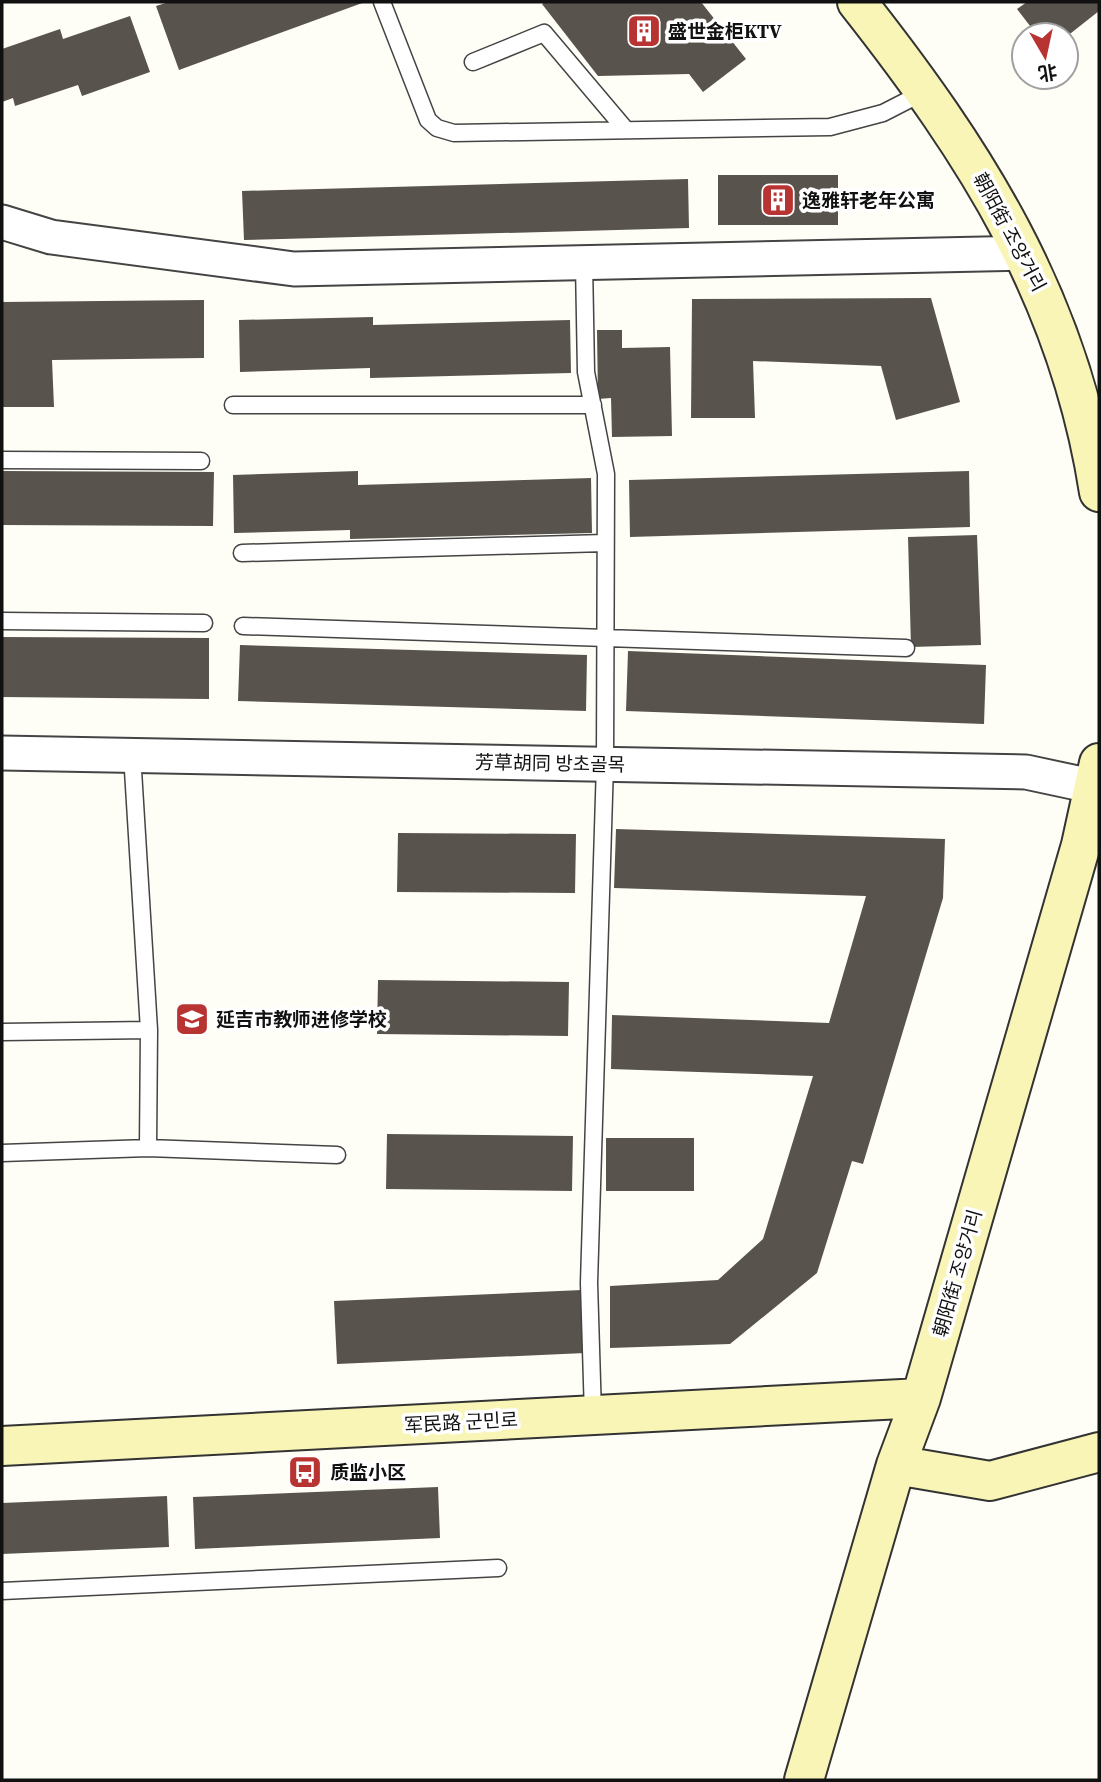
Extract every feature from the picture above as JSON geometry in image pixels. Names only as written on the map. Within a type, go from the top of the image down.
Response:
[{"type":"main road","name":"朝阳街 조양거리","points":[[857,2],[926,91],[990,191],[1025,253],[1053,319],[1074,383],[1092,446],[1099,492]]},
{"type":"main road","name":"朝阳街 조양거리","points":[[804,1780],[896,1465],[921,1398],[1098,775]]},
{"type":"main road","name":"军民路 군민로","points":[[2,1446],[921,1398]]},
{"type":"main road","points":[[896,1465],[990,1481],[1099,1452]]},
{"type":"street","points":[[2,222],[51,237],[294,269],[1025,253]]},
{"type":"street","name":"芳草胡同 방초골목","points":[[2,753],[1098,775]]},
{"type":"lane","points":[[382,2],[420,104],[437,128],[454,133],[830,127],[883,113],[926,91]]},
{"type":"lane","points":[[473,62],[544,33],[626,130]]},
{"type":"lane","points":[[584,263],[583,346],[606,474],[605,764],[589,1283],[593,1415]]},
{"type":"lane","points":[[233,405],[593,405]]},
{"type":"lane","points":[[2,460],[201,461]]},
{"type":"lane","points":[[242,553],[606,543]]},
{"type":"lane","points":[[2,621],[204,624]]},
{"type":"lane","points":[[243,626],[905,648]]},
{"type":"lane","points":[[132,754],[149,1030],[148,1148]]},
{"type":"lane","points":[[2,1032],[149,1030]]},
{"type":"lane","points":[[2,1153],[148,1148],[337,1155]]},
{"type":"lane","points":[[2,1591],[498,1568]]},
{"type":"building","points":[[169,2],[365,2],[179,70],[156,6]]},
{"type":"building","name":"盛世金柜KTV","points":[[701,2],[746,59],[703,92],[689,74],[598,76],[542,4]]},
{"type":"building","points":[[1027,2],[1099,2],[1099,11],[1080,26],[1080,21],[1026,21],[1017,9]]},
{"type":"building","points":[[130,16],[150,72],[82,96],[78,85],[15,106],[13,98],[2,102],[2,49],[60,29],[63,39]]},
{"type":"building","name":"逸雅轩老年公寓","points":[[718,175],[838,175],[838,225],[718,225]]},
{"type":"building","points":[[688,179],[689,228],[244,240],[242,191]]},
{"type":"building","points":[[931,298],[960,402],[896,420],[881,366],[753,361],[755,418],[691,418],[692,299]]},
{"type":"building","points":[[204,300],[204,358],[52,360],[54,407],[2,407],[2,302]]},
{"type":"building","points":[[373,317],[373,325],[570,320],[571,373],[370,378],[370,368],[240,372],[239,320]]},
{"type":"building","points":[[597,330],[622,330],[622,348],[670,347],[672,436],[612,437],[611,398],[598,399]]},
{"type":"building","points":[[2,471],[214,472],[213,526],[2,525]]},
{"type":"building","points":[[358,471],[358,485],[591,478],[592,533],[350,539],[350,530],[234,533],[233,475]]},
{"type":"building","points":[[969,471],[970,527],[630,537],[629,480]]},
{"type":"building","points":[[977,535],[981,645],[911,647],[908,537]]},
{"type":"building","points":[[2,637],[209,638],[209,699],[2,697]]},
{"type":"building","points":[[240,645],[587,655],[586,711],[238,701]]},
{"type":"building","points":[[628,651],[986,665],[984,724],[626,711]]},
{"type":"building","points":[[616,829],[945,839],[943,898],[863,1164],[852,1161],[817,1273],[730,1344],[610,1348],[610,1286],[718,1280],[763,1239],[813,1076],[611,1069],[612,1015],[829,1023],[866,896],[614,888]]},
{"type":"building","points":[[398,833],[576,834],[575,893],[397,892]]},
{"type":"building","points":[[378,980],[569,982],[568,1036],[377,1034]]},
{"type":"building","points":[[387,1134],[573,1136],[572,1191],[386,1189]]},
{"type":"building","points":[[606,1138],[694,1138],[694,1191],[606,1191]]},
{"type":"building","points":[[582,1290],[585,1353],[337,1364],[334,1301]]},
{"type":"building","points":[[438,1487],[440,1538],[195,1549],[193,1497]]},
{"type":"building","points":[[167,1496],[169,1547],[2,1554],[2,1503]]},
{"type":"place","name":"盛世金柜KTV","points":[[644,31]]},
{"type":"place","name":"逸雅轩老年公寓","points":[[778,200]]},
{"type":"place","name":"延吉市教师进修学校","points":[[192,1019]]},
{"type":"place","name":"质监小区","points":[[305,1472]]}]
